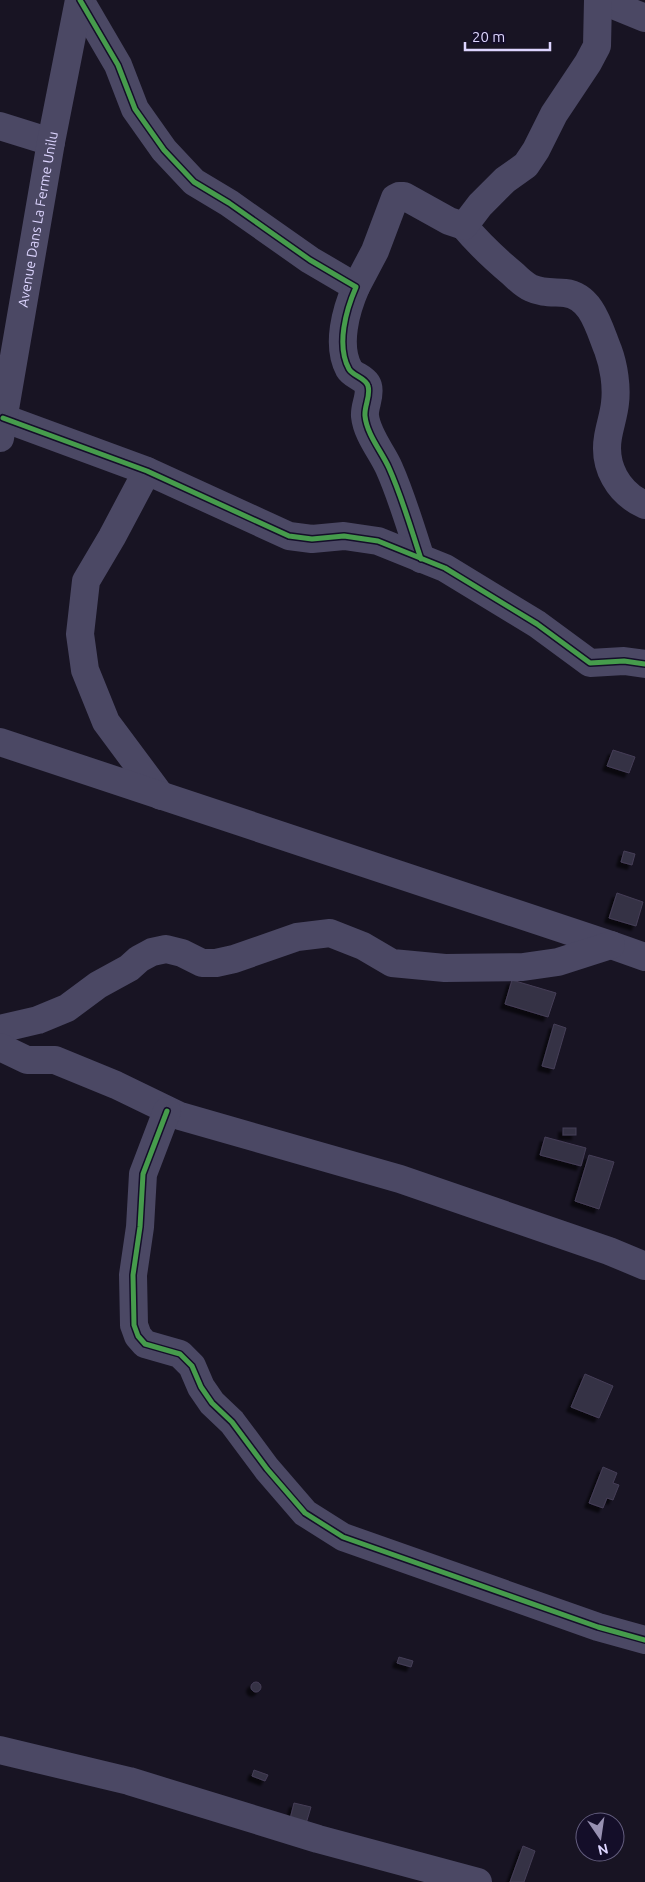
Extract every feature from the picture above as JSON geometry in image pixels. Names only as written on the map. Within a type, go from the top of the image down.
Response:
[{"type":"street","name":"Avenue Dans La Ferme Unilu","points":[[2,428],[51,142],[79,0]]},
{"type":"street","points":[[79,0],[118,65],[135,108],[164,150],[194,182],[230,203],[310,260],[356,287]]},
{"type":"street","points":[[464,226],[486,198],[505,180],[526,165],[536,150],[554,114],[588,63],[597,46],[599,0],[645,18]]},
{"type":"street","points":[[0,126],[51,142]]},
{"type":"street","points":[[421,559],[389,468],[369,430],[365,416],[368,387],[366,382],[349,370],[345,358],[343,338],[348,306],[375,251],[395,198],[399,196],[404,196],[449,221],[464,226],[484,250],[530,288],[581,298],[592,313],[609,354],[614,377],[616,402],[608,439],[608,462],[616,481],[636,501],[645,505]]},
{"type":"street","points":[[2,428],[147,470],[289,536],[312,539],[344,536],[378,541],[445,568],[538,624],[590,663],[624,661],[645,664]]},
{"type":"street","points":[[147,470],[112,538],[86,581],[80,634],[85,670],[106,722],[161,796]]},
{"type":"street","points":[[0,742],[611,944],[645,958]]},
{"type":"street","points":[[0,1029],[38,1020],[67,1008],[98,986],[129,968],[139,959],[152,952],[166,949],[182,953],[202,963],[216,962],[234,959],[297,936],[330,933],[362,946],[392,963],[445,968],[522,967],[558,962],[611,944]]},
{"type":"street","points":[[0,1047],[27,1060],[55,1060],[116,1085],[180,1116],[400,1179],[609,1251],[645,1266]]},
{"type":"street","points":[[167,1110],[143,1174],[140,1227],[133,1275],[134,1325],[138,1336],[145,1344],[180,1354],[192,1366],[201,1387],[212,1403],[232,1422],[267,1469],[305,1513],[343,1537],[598,1627],[645,1640]]},
{"type":"street","points":[[0,1750],[129,1780],[318,1839],[478,1882]]},
{"type":"building","points":[[613,750],[635,757],[629,773],[607,766]]},
{"type":"building","points":[[624,851],[635,854],[632,865],[621,862]]},
{"type":"building","points":[[617,893],[643,902],[636,926],[609,918]]},
{"type":"building","points":[[512,980],[556,993],[548,1017],[505,1004]]},
{"type":"building","points":[[554,1024],[566,1028],[554,1069],[542,1066]]},
{"type":"building","points":[[563,1128],[576,1128],[576,1135],[563,1135]]},
{"type":"building","points":[[545,1137],[586,1148],[581,1166],[540,1155]]},
{"type":"building","points":[[589,1155],[614,1162],[599,1209],[575,1201]]},
{"type":"building","points":[[585,1374],[613,1386],[599,1418],[571,1407]]},
{"type":"building","points":[[603,1467],[617,1473],[613,1483],[619,1485],[613,1500],[607,1498],[603,1508],[589,1503]]},
{"type":"building","points":[[399,1657],[413,1661],[411,1667],[397,1663]]},
{"type":"building","points":[[256,1682],[261,1687],[256,1692],[251,1687]]},
{"type":"building","points":[[254,1770],[268,1775],[265,1781],[252,1776]]},
{"type":"building","points":[[294,1803],[311,1807],[305,1827],[289,1823]]},
{"type":"building","points":[[523,1846],[535,1851],[524,1882],[510,1882]]},
{"type":"cycle path","points":[[80,0],[118,65],[135,109],[164,150],[194,182],[229,203],[310,260],[356,287],[344,328],[343,349],[345,360],[349,369],[367,383],[369,394],[365,412],[366,423],[394,479],[421,559]]},
{"type":"cycle path","points":[[3,418],[147,471],[289,536],[312,539],[344,536],[378,541],[445,568],[537,624],[590,663],[624,661],[645,664]]},
{"type":"cycle path","points":[[167,1111],[143,1174],[140,1227],[133,1275],[134,1325],[138,1336],[145,1344],[180,1354],[192,1366],[201,1387],[212,1403],[232,1422],[267,1469],[305,1513],[343,1537],[598,1627],[645,1640]]}]
